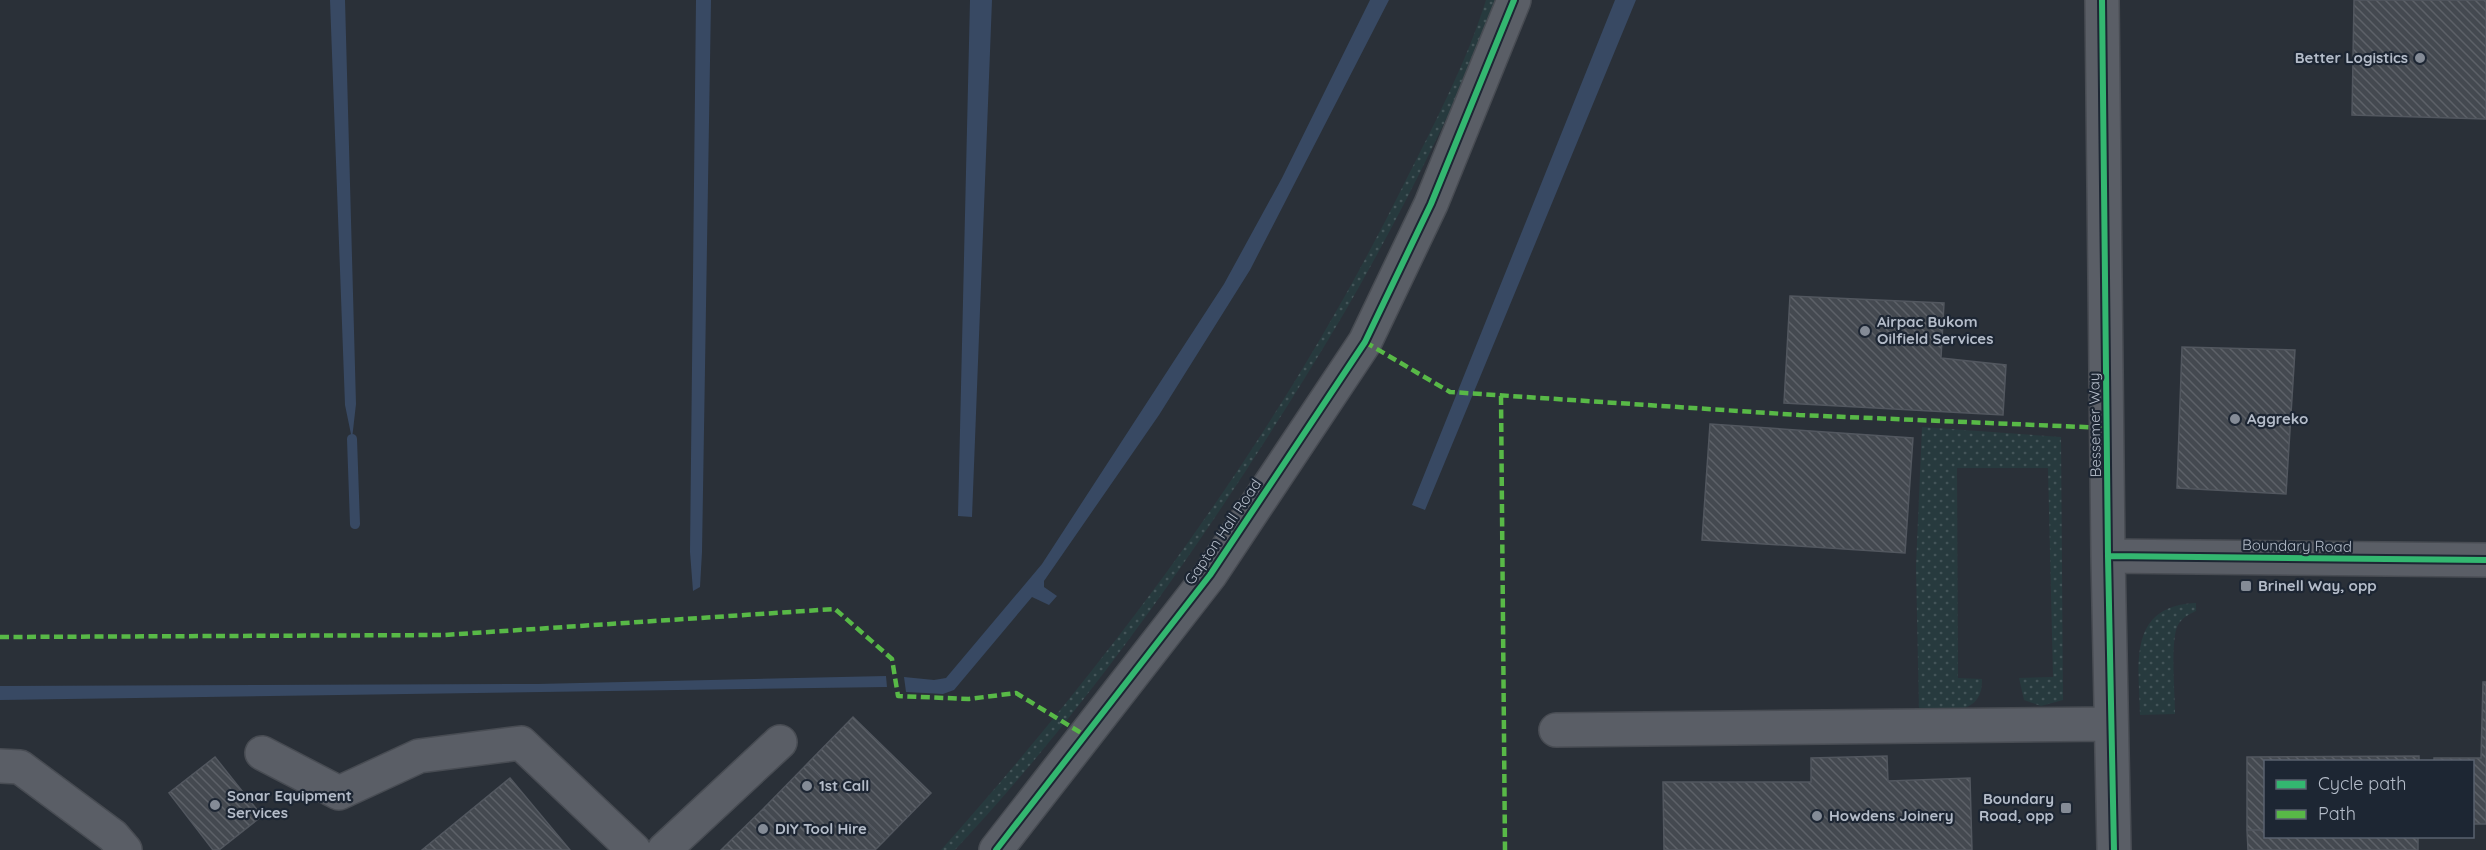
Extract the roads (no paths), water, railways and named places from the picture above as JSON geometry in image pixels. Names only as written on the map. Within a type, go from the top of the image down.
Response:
[{"type":"street","name":"Gapton Hall Road","points":[[996,850],[1210,575],[1365,342],[1431,204],[1514,0]]},
{"type":"street","name":"Bessemer Way","points":[[2102,0],[2108,555],[2114,850]]},
{"type":"street","name":"Boundary Road","points":[[2108,555],[2486,560]]},
{"type":"street","points":[[1556,730],[2111,724]]},
{"type":"street","points":[[664,850],[780,742]]},
{"type":"street","points":[[262,753],[339,793],[419,756],[521,743],[634,850]]},
{"type":"street","points":[[0,766],[20,767],[113,836],[125,850]]},
{"type":"water","points":[[330,0],[345,0],[356,404],[352,439],[345,405]]},
{"type":"water","points":[[696,0],[711,0],[702,552],[700,587],[693,591],[690,552]]},
{"type":"water","points":[[970,0],[992,0],[972,517],[958,516]]},
{"type":"water","points":[[1370,0],[1389,0],[1250,270],[1159,415],[1044,581],[1044,587],[1057,596],[1049,605],[1032,597],[954,690],[943,694],[906,692],[904,677],[934,680],[946,678],[1042,564],[1224,284],[1282,178]]},
{"type":"water","points":[[1615,0],[1636,0],[1425,510],[1412,505]]},
{"type":"water","points":[[886,676],[887,687],[0,700],[0,686],[537,684]]},
{"type":"waterway","points":[[352,439],[355,524]]},
{"type":"place","name":"Better Logistics","points":[[2420,58]]},
{"type":"place","name":"Airpac Bukom Oilfield Services","points":[[1865,331]]},
{"type":"place","name":"Aggreko","points":[[2235,419]]},
{"type":"place","name":"Brinell Way, opp","points":[[2246,586]]},
{"type":"place","name":"1st Call","points":[[807,786]]},
{"type":"place","name":"Sonar Equipment Services","points":[[215,805]]},
{"type":"place","name":"Boundary Road, opp","points":[[2066,808]]},
{"type":"place","name":"Howdens Joinery","points":[[1817,816]]},
{"type":"place","name":"DIY Tool Hire","points":[[763,829]]}]
